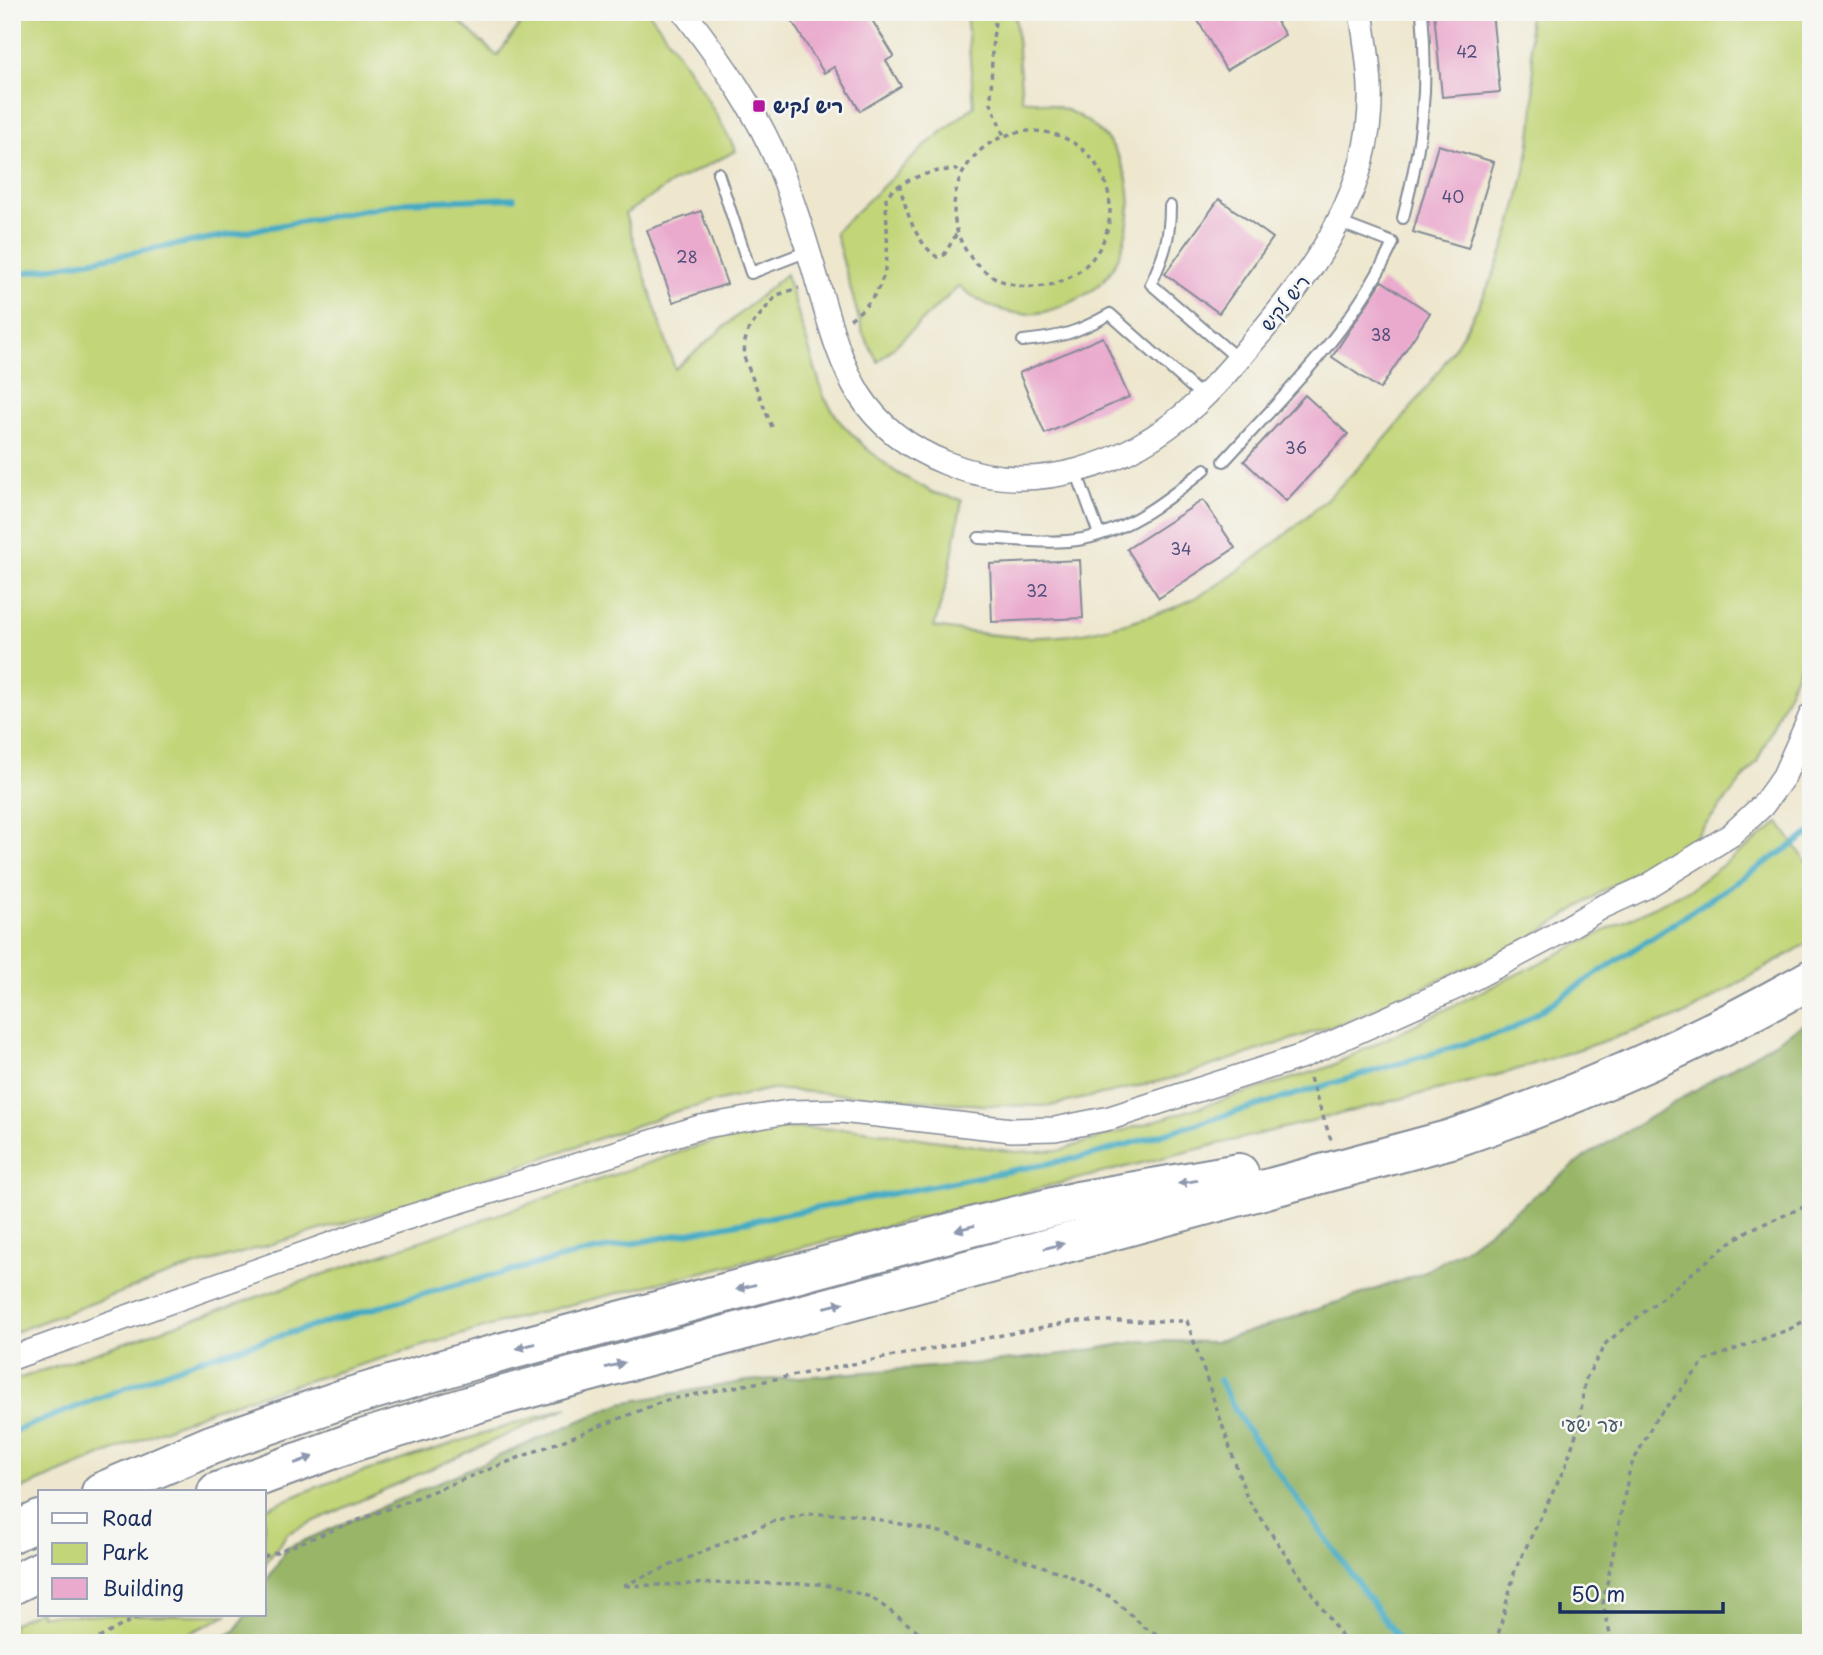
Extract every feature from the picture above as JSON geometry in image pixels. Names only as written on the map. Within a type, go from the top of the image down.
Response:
[{"type":"highway","points":[[222,1490],[356,1441],[501,1396],[1451,1139],[1519,1116],[1620,1073],[1756,1010],[1811,979]]},
{"type":"highway","points":[[106,1490],[211,1445],[343,1399],[477,1359],[961,1229],[1065,1204],[1336,1156],[1519,1116]]},
{"type":"highway","points":[[12,1533],[38,1521]]},
{"type":"highway","points":[[12,1585],[38,1572]]},
{"type":"street","name":"ריש לקיש","points":[[684,12],[744,97],[761,127],[780,169],[846,370],[861,397],[894,433],[916,449],[970,473],[1041,479],[1108,460],[1136,447],[1166,427],[1203,397],[1312,270],[1352,192],[1369,124],[1370,89],[1361,12]]},
{"type":"street","points":[[12,1358],[393,1222],[700,1127],[788,1112],[841,1111],[1012,1130],[1055,1129],[1110,1118],[1303,1056],[1457,987],[1602,907],[1646,887],[1731,835],[1763,805],[1784,776],[1811,715]]},
{"type":"lane","points":[[1403,218],[1424,117],[1426,68],[1422,12]]},
{"type":"lane","points":[[718,173],[751,273],[808,251]]},
{"type":"lane","points":[[1170,206],[1170,234],[1151,285],[1238,359]]},
{"type":"lane","points":[[1224,461],[1315,361],[1360,300],[1393,243],[1338,222]]},
{"type":"lane","points":[[1023,341],[1058,337],[1082,330],[1111,314],[1203,397]]},
{"type":"lane","points":[[979,538],[1056,541],[1099,534],[1150,510],[1205,469]]},
{"type":"lane","points":[[1076,471],[1099,534]]},
{"type":"path","points":[[996,12],[991,103],[1004,136]]},
{"type":"path","points":[[1029,131],[1049,132],[1068,139],[1085,151],[1098,166],[1106,184],[1111,203],[1110,222],[1104,240],[1088,264],[1064,281],[1046,287],[1026,288],[1007,284],[982,270],[963,247],[957,233],[953,208],[956,188],[963,170],[975,154],[1004,136],[1029,131]]},
{"type":"path","points":[[832,331],[865,309],[882,282],[889,252],[886,195],[898,184],[945,169],[963,170]]},
{"type":"path","points":[[898,184],[908,216],[921,243],[937,257],[944,255],[957,233]]},
{"type":"path","points":[[772,427],[744,358],[749,328],[777,295],[818,282]]},
{"type":"path","points":[[1303,1056],[1336,1156]]},
{"type":"path","points":[[1496,1643],[1515,1570],[1566,1465],[1578,1425],[1586,1380],[1606,1343],[1728,1244],[1749,1230],[1811,1204]]},
{"type":"path","points":[[1612,1643],[1603,1604],[1630,1468],[1655,1420],[1706,1360],[1790,1329],[1811,1317]]},
{"type":"path","points":[[266,1556],[667,1400],[1075,1321],[1187,1321],[1247,1498],[1346,1643]]},
{"type":"path","points":[[934,1643],[871,1597],[822,1584],[622,1586],[772,1522],[809,1514],[851,1514],[944,1533],[1068,1575],[1111,1597],[1144,1627],[1173,1643]]},
{"type":"path","points":[[90,1643],[139,1616]]},
{"type":"green space","points":[[12,12],[449,12],[497,56],[529,12],[649,12],[696,80],[736,151],[672,183],[625,214],[675,369],[786,274],[824,397],[841,423],[897,473],[934,493],[962,500],[948,578],[934,627],[997,635],[1044,637],[1073,635],[1125,623],[1176,607],[1217,586],[1304,519],[1379,446],[1413,406],[1471,319],[1494,273],[1511,226],[1527,162],[1532,128],[1534,97],[1528,12],[1811,12],[1811,618],[1801,663],[1757,762],[1693,840],[1606,889],[1528,940],[1353,1019],[1178,1077],[1050,1106],[983,1105],[770,1089],[677,1111],[420,1201],[176,1272],[12,1333]]},
{"type":"green space","points":[[966,12],[1015,12],[1022,100],[1048,104],[1070,112],[1107,139],[1119,158],[1127,179],[1130,203],[1125,237],[1110,273],[1094,289],[1079,298],[1043,312],[1017,314],[981,302],[959,286],[878,362],[863,334],[835,232],[926,145],[974,106]]},
{"type":"green space","points":[[1779,823],[1811,868],[1811,941],[1684,1015],[1509,1072],[517,1318],[213,1409],[12,1493],[12,1381],[686,1150],[759,1128],[857,1129],[1016,1152],[1061,1150],[1329,1067],[1692,888]]},
{"type":"green space","name":"יער ישעי","points":[[1811,1020],[1811,1643],[213,1643],[236,1630],[245,1616],[266,1616],[266,1582],[287,1548],[621,1403],[747,1381],[985,1363],[1072,1353],[1140,1341],[1214,1342],[1420,1274],[1469,1246],[1586,1156]]},
{"type":"green space","points":[[568,1407],[288,1533],[266,1562],[266,1508],[322,1485]]},
{"type":"green space","points":[[38,1611],[38,1616],[226,1616],[168,1643],[12,1643],[12,1624]]},
{"type":"building","points":[[800,12],[867,12],[894,56],[886,61],[901,86],[860,111],[834,67],[824,73],[790,18]]},
{"type":"building","points":[[1193,12],[1271,12],[1285,35],[1226,70]]},
{"type":"building","points":[[1434,12],[1492,12],[1500,92],[1442,97]]},
{"type":"building","points":[[1438,145],[1494,162],[1468,248],[1413,232]]},
{"type":"building","points":[[1219,199],[1273,238],[1219,313],[1165,274]]},
{"type":"building","points":[[701,211],[727,284],[673,302],[647,230]]},
{"type":"building","points":[[1382,281],[1430,313],[1380,389],[1332,357]]},
{"type":"building","points":[[1103,337],[1129,397],[1045,434],[1019,373]]},
{"type":"building","points":[[1305,395],[1348,434],[1286,501],[1244,461]]},
{"type":"building","points":[[1203,500],[1235,548],[1159,598],[1127,549]]},
{"type":"building","points":[[1080,560],[1083,618],[992,622],[990,564]]},
{"type":"waterway","points":[[12,275],[407,202],[514,198]]},
{"type":"waterway","points":[[12,1432],[197,1360],[451,1286],[578,1254],[1092,1155],[1511,1030],[1811,833]]},
{"type":"waterway","points":[[1219,1380],[1246,1428],[1401,1643]]},
{"type":"place","name":"ריש לקיש","points":[[759,106]]}]
